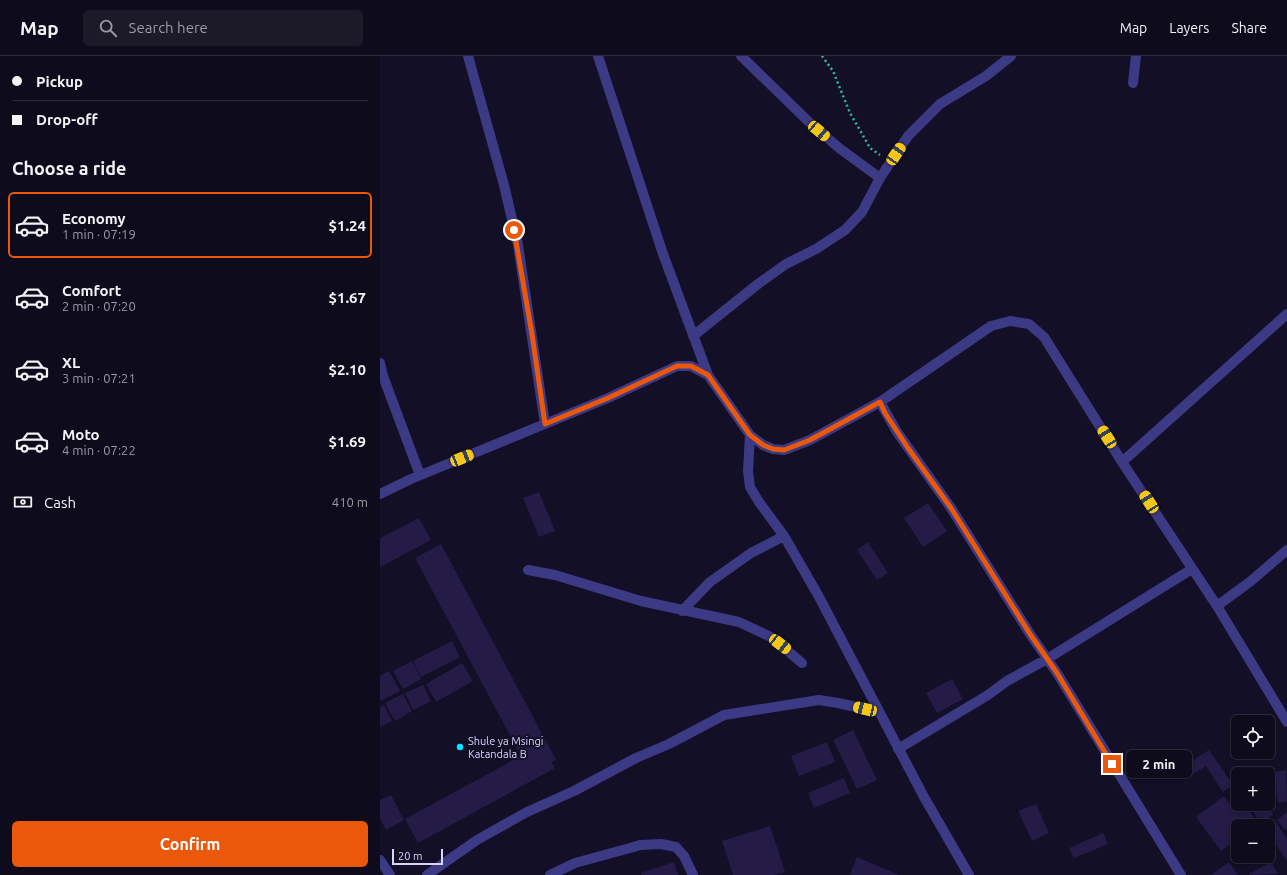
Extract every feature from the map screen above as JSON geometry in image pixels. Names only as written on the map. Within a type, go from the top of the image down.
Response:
[{"type":"street","points":[[468,56],[504,186],[518,245],[545,424]]},
{"type":"street","points":[[598,56],[663,254],[708,375],[750,435],[763,445],[773,449],[784,450],[810,440],[880,402],[991,326],[1010,321],[1029,324],[1044,337],[1122,462],[1217,606],[1287,722]]},
{"type":"street","points":[[741,56],[808,122],[839,148],[880,178]]},
{"type":"street","points":[[693,336],[758,284],[786,264],[816,249],[845,230],[862,212],[889,163],[908,136],[940,104],[986,76],[1011,56]]},
{"type":"street","points":[[1133,83],[1136,56]]},
{"type":"street","points":[[1122,462],[1287,314]]},
{"type":"street","points":[[380,363],[383,376],[420,475]]},
{"type":"street","points":[[380,494],[420,475],[608,398],[677,366],[691,366],[708,375]]},
{"type":"street","points":[[880,402],[897,432],[951,508],[1136,800],[1181,875]]},
{"type":"street","points":[[750,435],[748,471],[750,487],[758,502],[784,536],[822,602],[937,822],[969,875]]},
{"type":"street","points":[[682,611],[710,582],[751,553],[784,536]]},
{"type":"street","points":[[1217,606],[1287,550]]},
{"type":"street","points":[[898,749],[1192,569]]},
{"type":"street","points":[[528,570],[555,575],[634,600],[682,611],[708,614],[739,622],[771,637],[802,663]]},
{"type":"street","points":[[428,875],[477,840],[527,812],[574,792],[636,758],[669,744],[724,716],[819,700],[879,712]]},
{"type":"street","points":[[550,875],[575,863],[640,845],[661,844],[676,847],[684,856],[693,875]]},
{"type":"street","points":[[380,861],[390,875]]},
{"type":"path","points":[[822,56],[833,71],[850,113],[870,148],[889,163]]},
{"type":"building","points":[[539,492],[555,531],[539,537],[523,498]]},
{"type":"building","points":[[928,503],[947,531],[923,547],[904,518]]},
{"type":"building","points":[[419,518],[431,540],[380,567],[380,538]]},
{"type":"building","points":[[868,542],[888,573],[877,580],[857,550]]},
{"type":"building","points":[[441,544],[556,760],[551,762],[555,768],[418,843],[405,819],[521,756],[415,558]]},
{"type":"building","points":[[452,641],[460,657],[421,677],[413,661]]},
{"type":"building","points":[[412,661],[421,679],[403,689],[393,671]]},
{"type":"building","points":[[462,663],[473,681],[436,702],[426,684]]},
{"type":"building","points":[[389,671],[400,691],[380,701],[380,676]]},
{"type":"building","points":[[952,679],[963,699],[937,713],[926,693]]},
{"type":"building","points":[[423,685],[431,701],[413,710],[405,693]]},
{"type":"building","points":[[403,694],[412,711],[395,721],[385,703]]},
{"type":"building","points":[[384,705],[392,721],[380,727],[380,707]]},
{"type":"building","points":[[853,730],[877,780],[857,789],[833,740]]},
{"type":"building","points":[[827,742],[835,762],[799,776],[791,756]]},
{"type":"building","points":[[1209,750],[1231,782],[1231,786],[1223,792],[1206,766],[1190,776],[1183,766]]},
{"type":"building","points":[[1286,770],[1287,801],[1278,803],[1275,784],[1275,772]]},
{"type":"building","points":[[844,778],[850,793],[814,808],[808,793]]},
{"type":"building","points":[[391,795],[404,820],[386,830],[380,818],[380,800]]},
{"type":"building","points":[[1224,796],[1231,805],[1231,811],[1249,811],[1255,819],[1231,819],[1231,843],[1221,851],[1196,817]]},
{"type":"building","points":[[1036,804],[1049,833],[1032,841],[1018,811]]},
{"type":"building","points":[[1254,811],[1271,811],[1273,815],[1265,819],[1258,819]]},
{"type":"building","points":[[1287,812],[1287,829],[1285,830],[1277,820]]},
{"type":"building","points":[[1275,823],[1287,839],[1287,861],[1275,843]]},
{"type":"building","points":[[770,826],[785,872],[775,875],[733,875],[722,841]]},
{"type":"building","points":[[1103,833],[1108,844],[1074,858],[1069,848]]},
{"type":"building","points":[[857,857],[899,875],[850,874]]},
{"type":"building","points":[[674,862],[678,875],[641,875],[641,873]]},
{"type":"building","points":[[1229,862],[1238,875],[1211,875]]},
{"type":"building","points":[[1272,863],[1278,874],[1249,875]]},
{"type":"place","name":"Shule ya Msingi Katandala B","points":[[460,747]]},
{"type":"route","points":[[514,230],[518,245],[545,424],[608,398],[677,366],[691,366],[708,375],[750,435],[763,445],[773,449],[784,450],[810,440],[880,402],[897,432],[951,508],[1030,634],[1057,673],[1112,764]]}]
